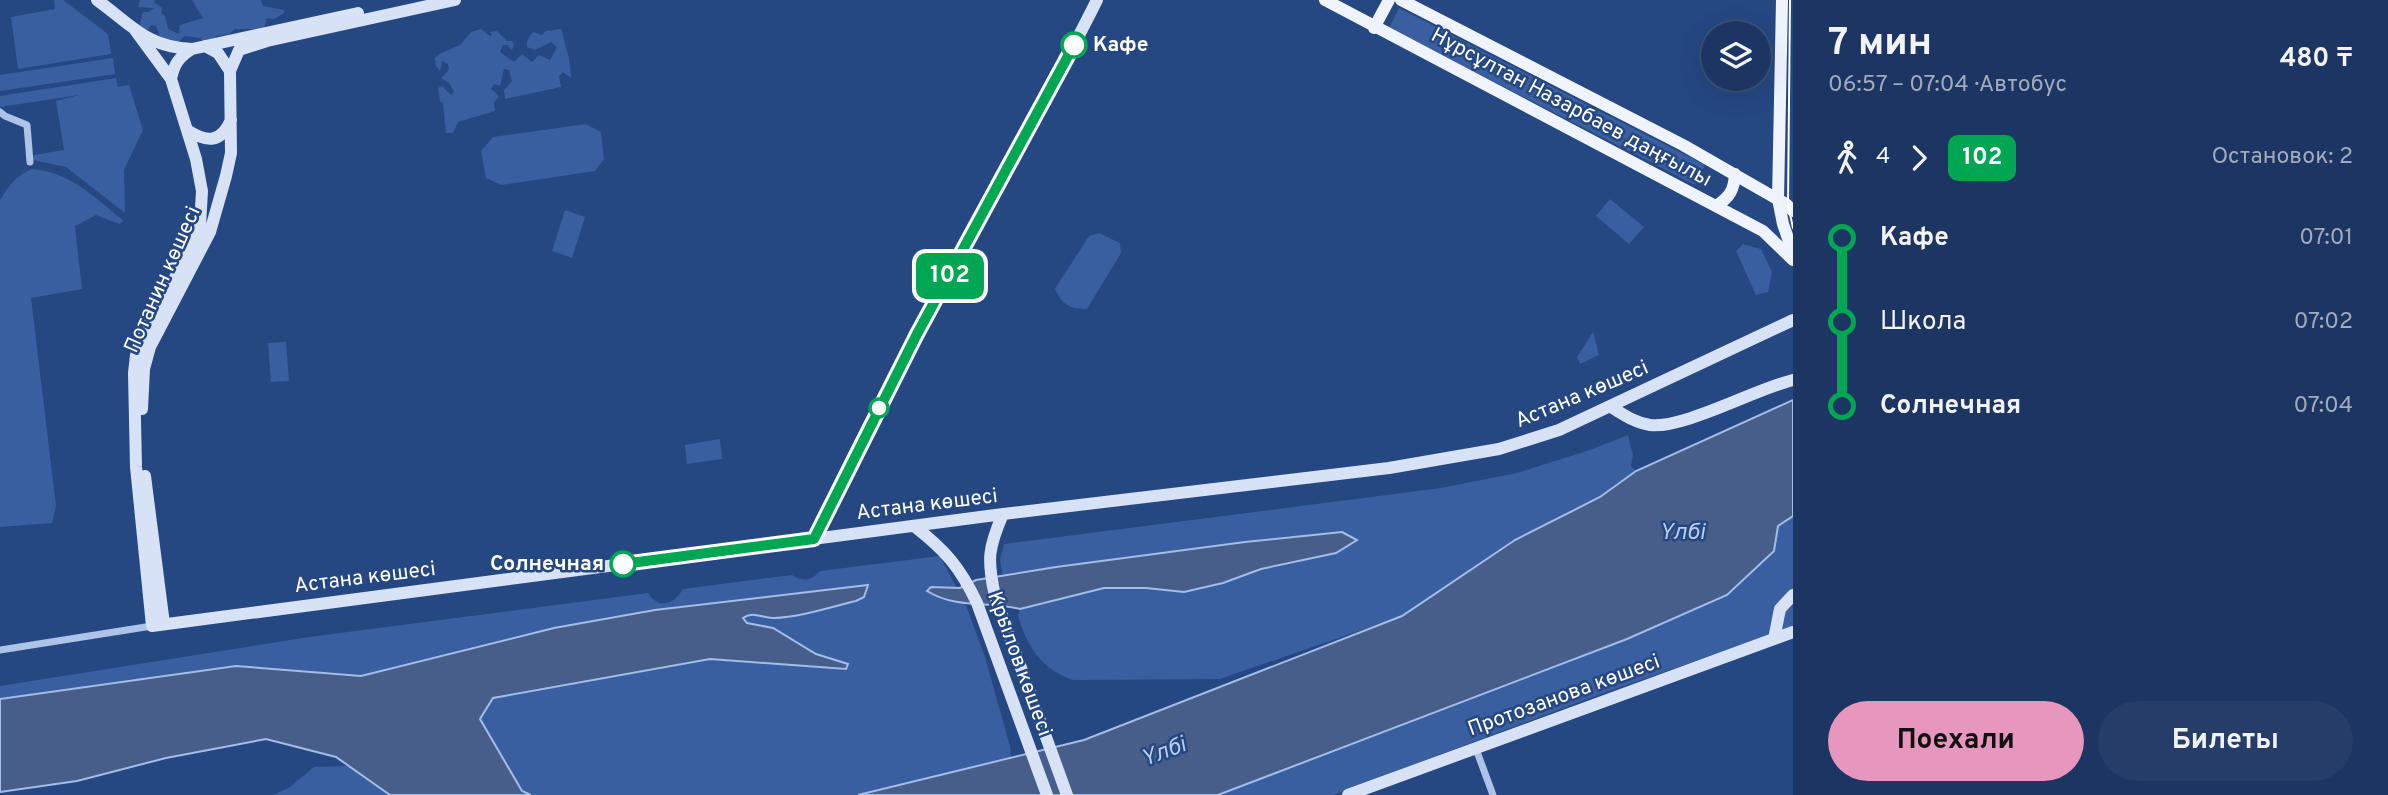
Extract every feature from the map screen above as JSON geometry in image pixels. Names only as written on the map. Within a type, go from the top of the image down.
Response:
[{"type":"main road","points":[[97,0],[147,39],[164,46],[199,47],[416,0]]},
{"type":"main road","points":[[230,71],[239,50],[248,45],[455,0]]},
{"type":"main road","points":[[814,539],[917,334],[1052,88],[1097,0]]},
{"type":"main road","name":"Нұрсұлтан Назарбаев даңғылы","points":[[1325,0],[1763,232],[1793,260]]},
{"type":"main road","points":[[1374,28],[1389,0]]},
{"type":"main road","name":"Нұрсұлтан Назарбаев даңғылы","points":[[1401,0],[1735,174],[1793,211]]},
{"type":"main road","points":[[1782,0],[1787,29],[1778,199],[1793,253]]},
{"type":"main road","points":[[135,30],[171,79],[187,130],[211,139],[226,131],[231,119]]},
{"type":"main road","points":[[171,79],[174,65],[180,57],[199,47],[218,53],[230,71]]},
{"type":"main road","name":"Потанин көшесі","points":[[158,625],[145,471],[142,412],[144,369],[150,347],[202,237],[231,153],[230,71]]},
{"type":"main road","name":"Потанин көшесі","points":[[187,130],[202,191],[202,237]]},
{"type":"main road","points":[[1716,206],[1731,195],[1735,187],[1735,174]]},
{"type":"main road","name":"Астана көшесі","points":[[158,625],[1003,514],[1389,468],[1494,449],[1559,430],[1793,320]]},
{"type":"main road","points":[[1611,407],[1647,425],[1672,424],[1793,380]]},
{"type":"main road","name":"Крылов көшесі","points":[[1003,514],[990,543],[990,576],[1067,795]]},
{"type":"main road","name":"Крылов көшесі","points":[[914,526],[946,551],[967,582],[1047,795]]},
{"type":"main road","points":[[1774,639],[1780,609],[1793,595]]},
{"type":"main road","name":"Протозанова көшесі","points":[[1348,795],[1793,632]]},
{"type":"street","points":[[0,112],[27,125],[30,162]]},
{"type":"street","name":"Астана көшесі","points":[[0,650],[158,625]]},
{"type":"street","points":[[1476,749],[1493,795]]},
{"type":"shaded area","points":[[54,0],[63,0],[108,34],[111,54],[18,69],[11,17],[55,9]]},
{"type":"shaded area","points":[[140,0],[155,0],[162,8],[161,13],[165,16],[168,29],[179,34],[180,25],[203,18],[192,0],[261,0],[263,6],[284,10],[284,13],[274,19],[267,18],[264,29],[235,29],[229,34],[216,36],[215,40],[204,45],[201,38],[185,36],[176,44],[160,37],[156,26],[151,25],[147,31],[139,26],[143,12],[154,8],[138,7]]},
{"type":"shaded area","points":[[1399,8],[1705,165],[1695,185],[1389,28]]},
{"type":"shaded area","points":[[481,29],[490,36],[490,32],[497,31],[507,41],[512,41],[512,50],[503,45],[500,52],[514,62],[522,54],[532,62],[539,55],[550,60],[557,47],[551,42],[535,50],[527,47],[527,41],[533,32],[542,35],[546,31],[561,29],[571,78],[563,72],[559,76],[561,87],[505,99],[504,90],[512,81],[509,70],[504,69],[500,86],[494,84],[491,89],[499,96],[494,103],[495,111],[458,122],[453,133],[446,133],[443,103],[440,101],[438,88],[442,86],[451,95],[454,92],[449,83],[441,78],[449,70],[448,64],[442,61],[440,71],[435,58],[460,45],[471,32]]},
{"type":"shaded area","points":[[113,58],[115,74],[0,91],[0,75]]},
{"type":"shaded area","points":[[116,78],[118,87],[129,85],[143,130],[124,170],[125,213],[66,167],[32,160],[34,155],[64,150],[56,101],[79,95],[0,107],[0,96]]},
{"type":"shaded area","points":[[586,124],[601,132],[604,159],[595,171],[501,185],[486,178],[481,151],[493,137]]},
{"type":"shaded area","points":[[32,169],[59,175],[71,181],[124,221],[119,224],[96,215],[75,226],[82,289],[31,298],[56,506],[52,523],[0,527],[0,200],[17,178]]},
{"type":"shaded area","points":[[1610,199],[1644,227],[1629,244],[1596,216]]},
{"type":"shaded area","points":[[565,210],[585,217],[572,258],[552,251]]},
{"type":"shaded area","points":[[1099,233],[1120,243],[1121,253],[1087,309],[1071,307],[1061,299],[1055,289],[1089,236]]},
{"type":"shaded area","points":[[1743,244],[1761,249],[1772,272],[1768,292],[1756,295],[1736,251]]},
{"type":"shaded area","points":[[1593,332],[1599,355],[1580,364],[1577,357]]},
{"type":"shaded area","points":[[286,342],[289,381],[271,382],[268,343]]},
{"type":"shaded area","points":[[1628,435],[1633,455],[1631,466],[1636,471],[1600,497],[1515,540],[1402,616],[1220,679],[1074,680],[1053,670],[1037,656],[1021,626],[1018,615],[1020,609],[1104,588],[1184,592],[1223,583],[1261,569],[1336,553],[1356,540],[1342,532],[1087,563],[1003,577],[1000,560],[1004,544],[1441,488],[1517,473]]},
{"type":"shaded area","points":[[720,439],[722,459],[687,464],[685,445]]},
{"type":"shaded area","points":[[1793,516],[1793,627],[1604,693],[1333,795],[1218,795],[1627,639],[1727,595],[1778,526]]},
{"type":"shaded area","points":[[940,556],[967,608],[985,657],[1011,758],[858,795],[531,795],[522,791],[480,719],[493,698],[710,659],[846,669],[847,664],[816,654],[773,628],[747,623],[743,618],[751,615],[774,618],[799,615],[867,585],[655,610],[554,628],[361,676],[236,666],[0,699],[0,686],[309,637],[648,593],[657,602],[666,603],[675,599],[683,589],[792,575],[807,579],[820,571]]},
{"type":"shaded area","points":[[349,766],[390,795],[273,795],[290,787],[314,767]]},
{"type":"water","name":"Үлбі","points":[[1793,400],[1793,516],[1778,526],[1774,551],[1727,595],[1627,639],[1218,795],[858,795],[1084,740],[1402,616],[1515,540],[1600,497],[1636,471]]},
{"type":"water","points":[[1342,532],[1357,540],[1336,553],[1261,569],[1223,583],[1184,592],[1104,588],[1020,609],[949,600],[927,591],[931,587],[960,588],[976,580],[1056,567]]},
{"type":"water","points":[[868,585],[864,597],[856,601],[795,616],[770,618],[751,615],[743,618],[747,623],[773,628],[816,654],[848,664],[846,669],[710,659],[493,698],[480,719],[522,791],[531,795],[390,795],[336,757],[266,739],[166,758],[77,781],[0,792],[0,699],[236,666],[361,676],[554,628],[655,610]]},
{"type":"tram line","points":[[1790,0],[1788,205],[1793,228]]},
{"type":"bus line","name":"102","points":[[623,564],[814,539],[917,334],[1074,45]]},
{"type":"place","name":"Кафе","points":[[1074,45]]},
{"type":"place","name":"Солнечная","points":[[623,564]]}]
